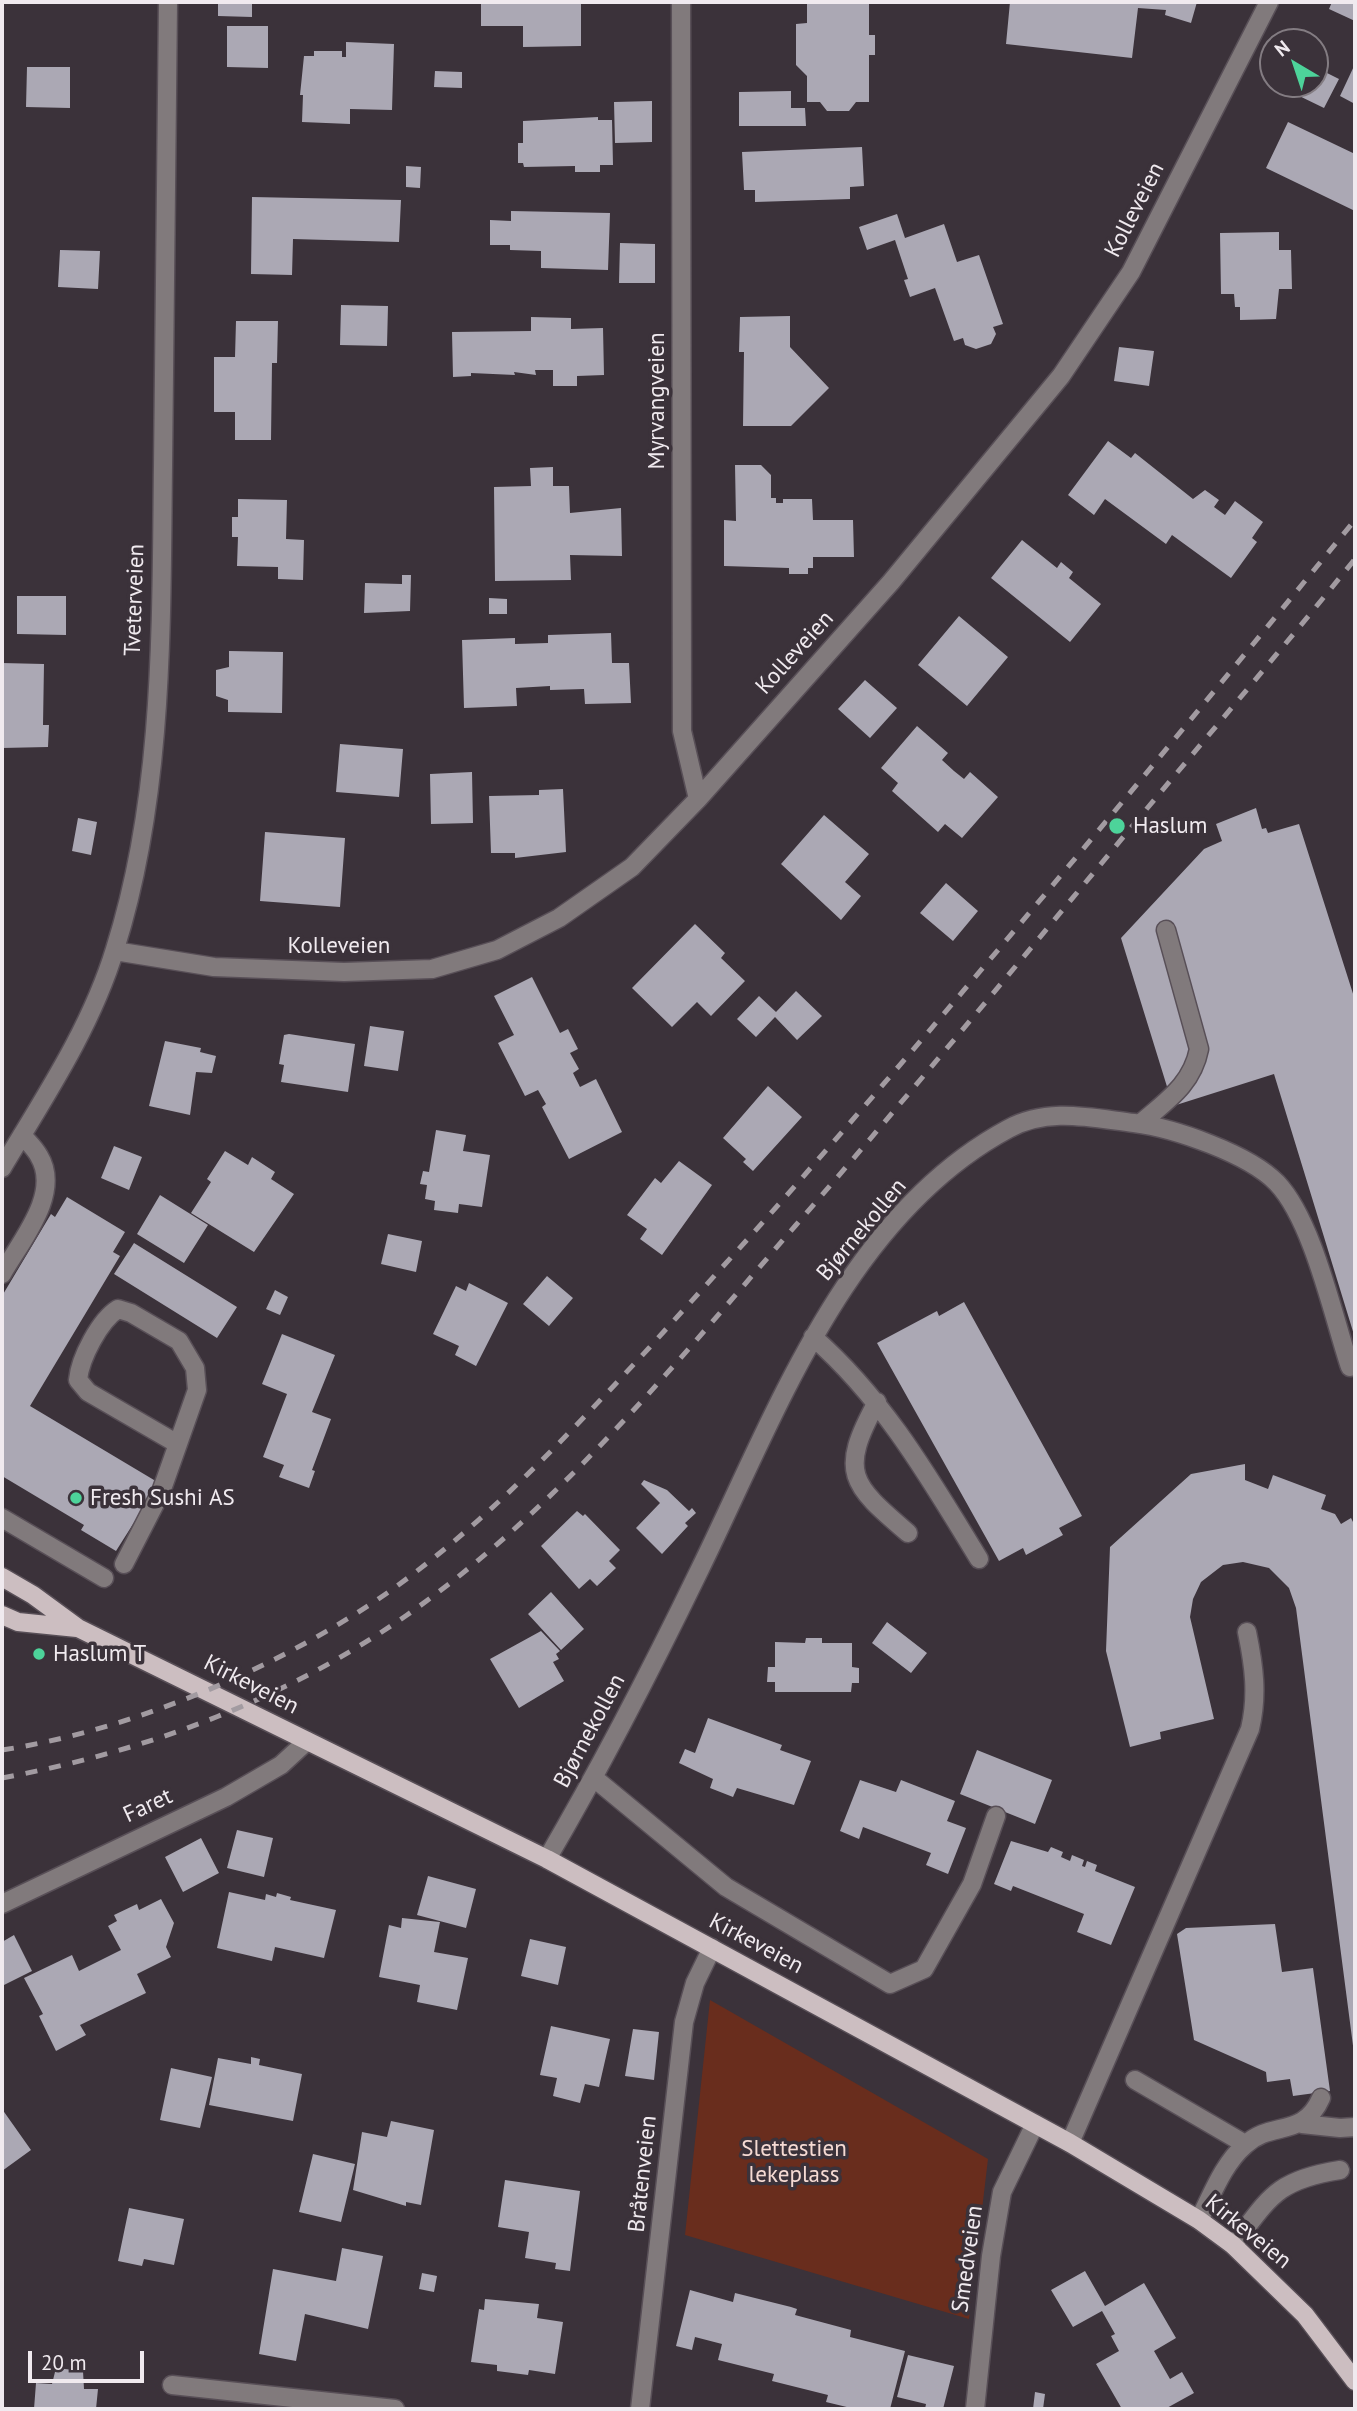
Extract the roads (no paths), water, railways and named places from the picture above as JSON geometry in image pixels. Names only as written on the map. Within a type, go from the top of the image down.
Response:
[{"type":"main road","name":"Kirkeveien","points":[[2,1577],[33,1595],[78,1628],[547,1859],[1070,2143],[1199,2220],[1233,2245],[1305,2315],[1355,2381]]},
{"type":"main road","name":"Kirkeveien","points":[[2,1615],[18,1622],[78,1628]]},
{"type":"street","name":"Tveterveien","points":[[2,1168],[76,1041],[115,951],[136,874],[154,749],[162,555],[168,2]]},
{"type":"street","name":"Myrvangveien","points":[[681,2],[682,731],[698,799]]},
{"type":"street","name":"Kolleveien","points":[[115,951],[214,967],[344,972],[432,970],[497,950],[559,918],[632,867],[698,799],[891,582],[1061,376],[1131,272],[1269,2]]},
{"type":"street","points":[[1140,1124],[1184,1087],[1195,1066],[1199,1049],[1166,930]]},
{"type":"street","name":"Bjørnekollen","points":[[547,1859],[594,1778],[668,1634],[813,1337],[848,1279],[904,1211],[953,1166],[1009,1128],[1055,1114],[1165,1128],[1224,1149],[1277,1183],[1302,1222],[1350,1367]]},
{"type":"street","points":[[2,1274],[43,1203],[47,1179],[40,1156],[22,1135]]},
{"type":"street","points":[[124,1564],[161,1492],[176,1443],[197,1390],[195,1367],[179,1341],[131,1313],[118,1309],[107,1316],[79,1369],[78,1380],[88,1392],[176,1443]]},
{"type":"street","points":[[813,1337],[840,1361],[907,1440],[979,1559]]},
{"type":"street","points":[[877,1402],[862,1429],[853,1462],[856,1481],[869,1499],[908,1533]]},
{"type":"street","points":[[2,1518],[104,1578]]},
{"type":"street","points":[[1070,2143],[1250,1729],[1255,1706],[1255,1673],[1247,1632]]},
{"type":"street","name":"Faret","points":[[2,1904],[226,1797],[281,1765],[307,1741]]},
{"type":"street","points":[[594,1778],[726,1887],[890,1984],[924,1969],[972,1884],[996,1816]]},
{"type":"street","name":"Bråtenveien","points":[[640,2409],[684,2022],[695,1983],[712,1948]]},
{"type":"street","points":[[1135,2080],[1245,2144]]},
{"type":"street","points":[[1302,2124],[1315,2112],[1321,2098]]},
{"type":"street","name":"Smedveien","points":[[975,2409],[991,2256],[1002,2192],[1035,2124]]},
{"type":"street","points":[[1199,2220],[1226,2168],[1245,2144],[1262,2134],[1302,2124],[1340,2129],[1355,2127]]},
{"type":"street","points":[[1233,2245],[1265,2203],[1289,2182],[1305,2175],[1340,2170]]},
{"type":"street","points":[[172,2385],[395,2409]]},
{"type":"railway","points":[[2,1750],[52,1741],[154,1711],[254,1669],[302,1645],[390,1591],[493,1507],[619,1381],[787,1195],[1074,860],[1355,520]]},
{"type":"railway","points":[[2,1778],[56,1767],[162,1737],[263,1697],[313,1673],[407,1615],[462,1574],[514,1529],[613,1432],[706,1329],[954,1040],[1355,559]]},
{"type":"place","name":"Haslum","points":[[1117,826]]},
{"type":"place","name":"Fresh Sushi AS","points":[[76,1498]]},
{"type":"place","name":"Haslum T","points":[[39,1654]]},
{"type":"park label","name":"Slettestien lekeplass","points":[[794,2162]]}]
